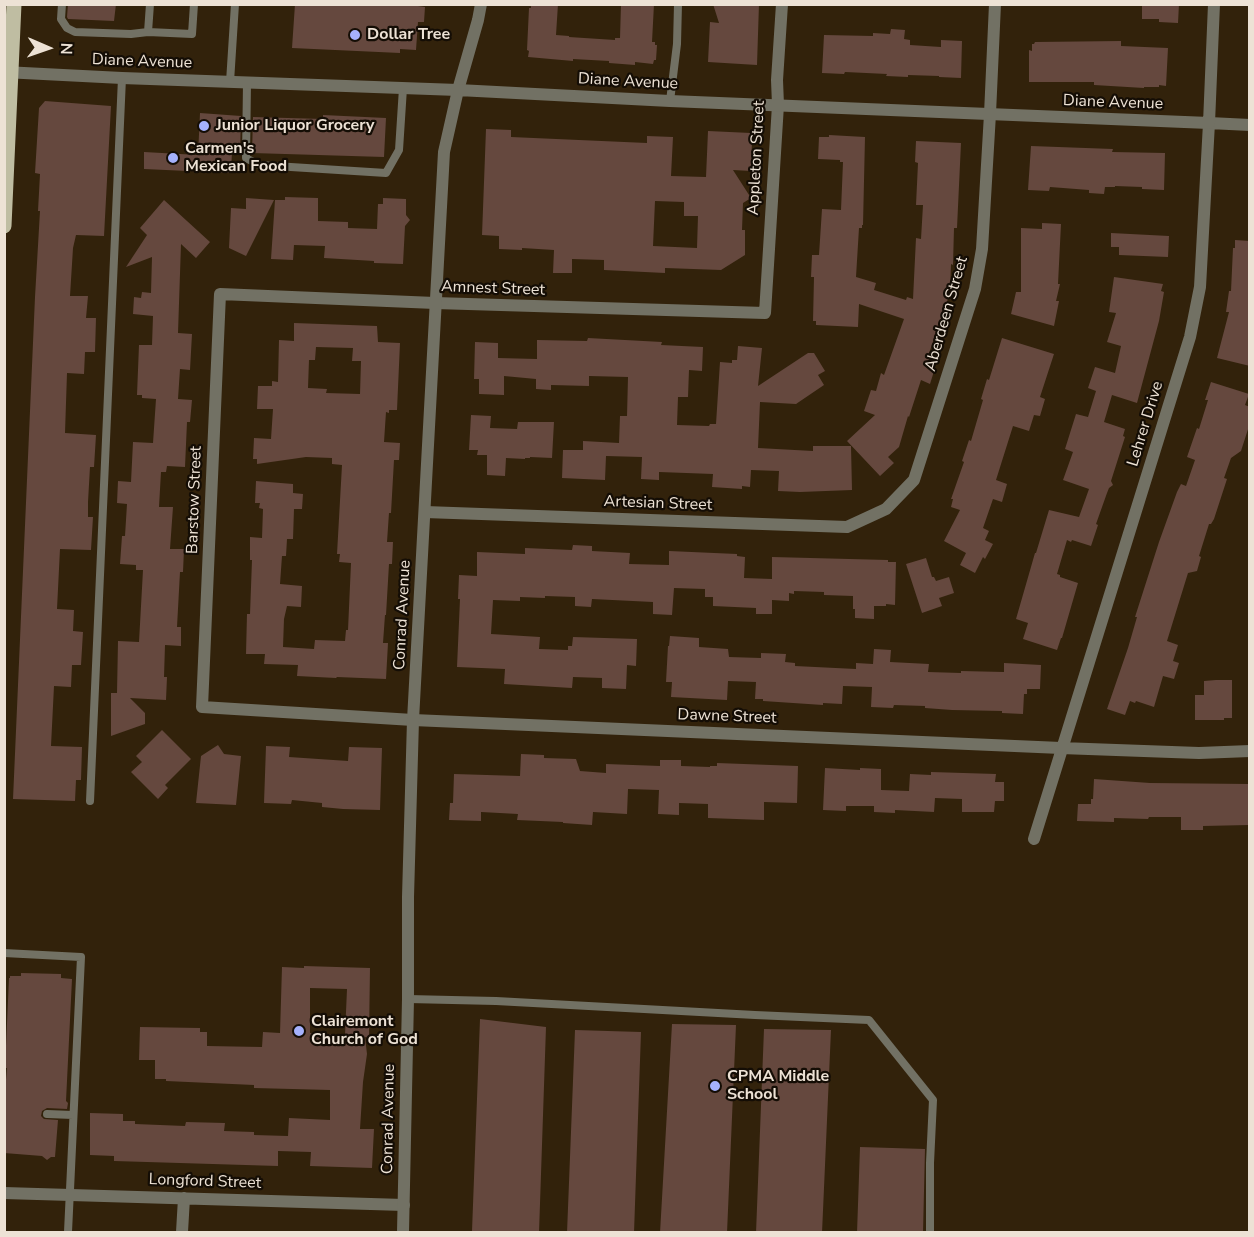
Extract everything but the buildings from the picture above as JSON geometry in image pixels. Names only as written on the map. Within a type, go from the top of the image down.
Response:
[{"type":"main road","points":[[4,226],[8,72],[14,4]]},
{"type":"street","name":"Conrad Avenue","points":[[403,1233],[413,720],[444,152],[481,4]]},
{"type":"street","name":"Appleton Street","points":[[765,313],[782,4]]},
{"type":"street","name":"Aberdeen Street","points":[[886,509],[914,480],[975,289],[982,249],[995,4]]},
{"type":"street","name":"Lehrer Drive","points":[[1034,839],[1190,337],[1200,287],[1214,4]]},
{"type":"street","name":"Diane Avenue","points":[[8,72],[1250,125]]},
{"type":"street","name":"Amnest Street","points":[[220,294],[765,313]]},
{"type":"street","name":"Barstow Street","points":[[202,707],[220,294]]},
{"type":"street","name":"Artesian Street","points":[[425,512],[846,527],[886,509]]},
{"type":"street","name":"Dawne Street","points":[[202,707],[413,720],[1061,748],[1199,753],[1250,751]]},
{"type":"street","name":"Longford Street","points":[[4,1193],[404,1205]]},
{"type":"street","points":[[182,1233],[184,1198]]},
{"type":"lane","points":[[62,4],[61,19],[67,28],[75,32],[131,34],[148,32],[192,34],[194,4]]},
{"type":"lane","points":[[148,32],[150,4]]},
{"type":"lane","points":[[230,82],[235,4]]},
{"type":"lane","points":[[670,101],[678,4]]},
{"type":"lane","points":[[90,801],[122,78]]},
{"type":"lane","points":[[247,82],[246,158],[259,165],[386,173],[399,150],[403,88]]},
{"type":"lane","points":[[4,953],[81,957],[68,1233]]},
{"type":"lane","points":[[408,999],[496,1001],[869,1020],[933,1100],[930,1233]]},
{"type":"lane","points":[[47,1114],[73,1116]]},
{"type":"place","name":"Dollar Tree","points":[[355,35]]},
{"type":"place","name":"Junior Liquor Grocery","points":[[204,126]]},
{"type":"place","name":"Carmen's Mexican Food","points":[[173,158]]},
{"type":"place","name":"Clairemont Church of God","points":[[299,1031]]},
{"type":"place","name":"CPMA Middle School","points":[[715,1086]]}]
